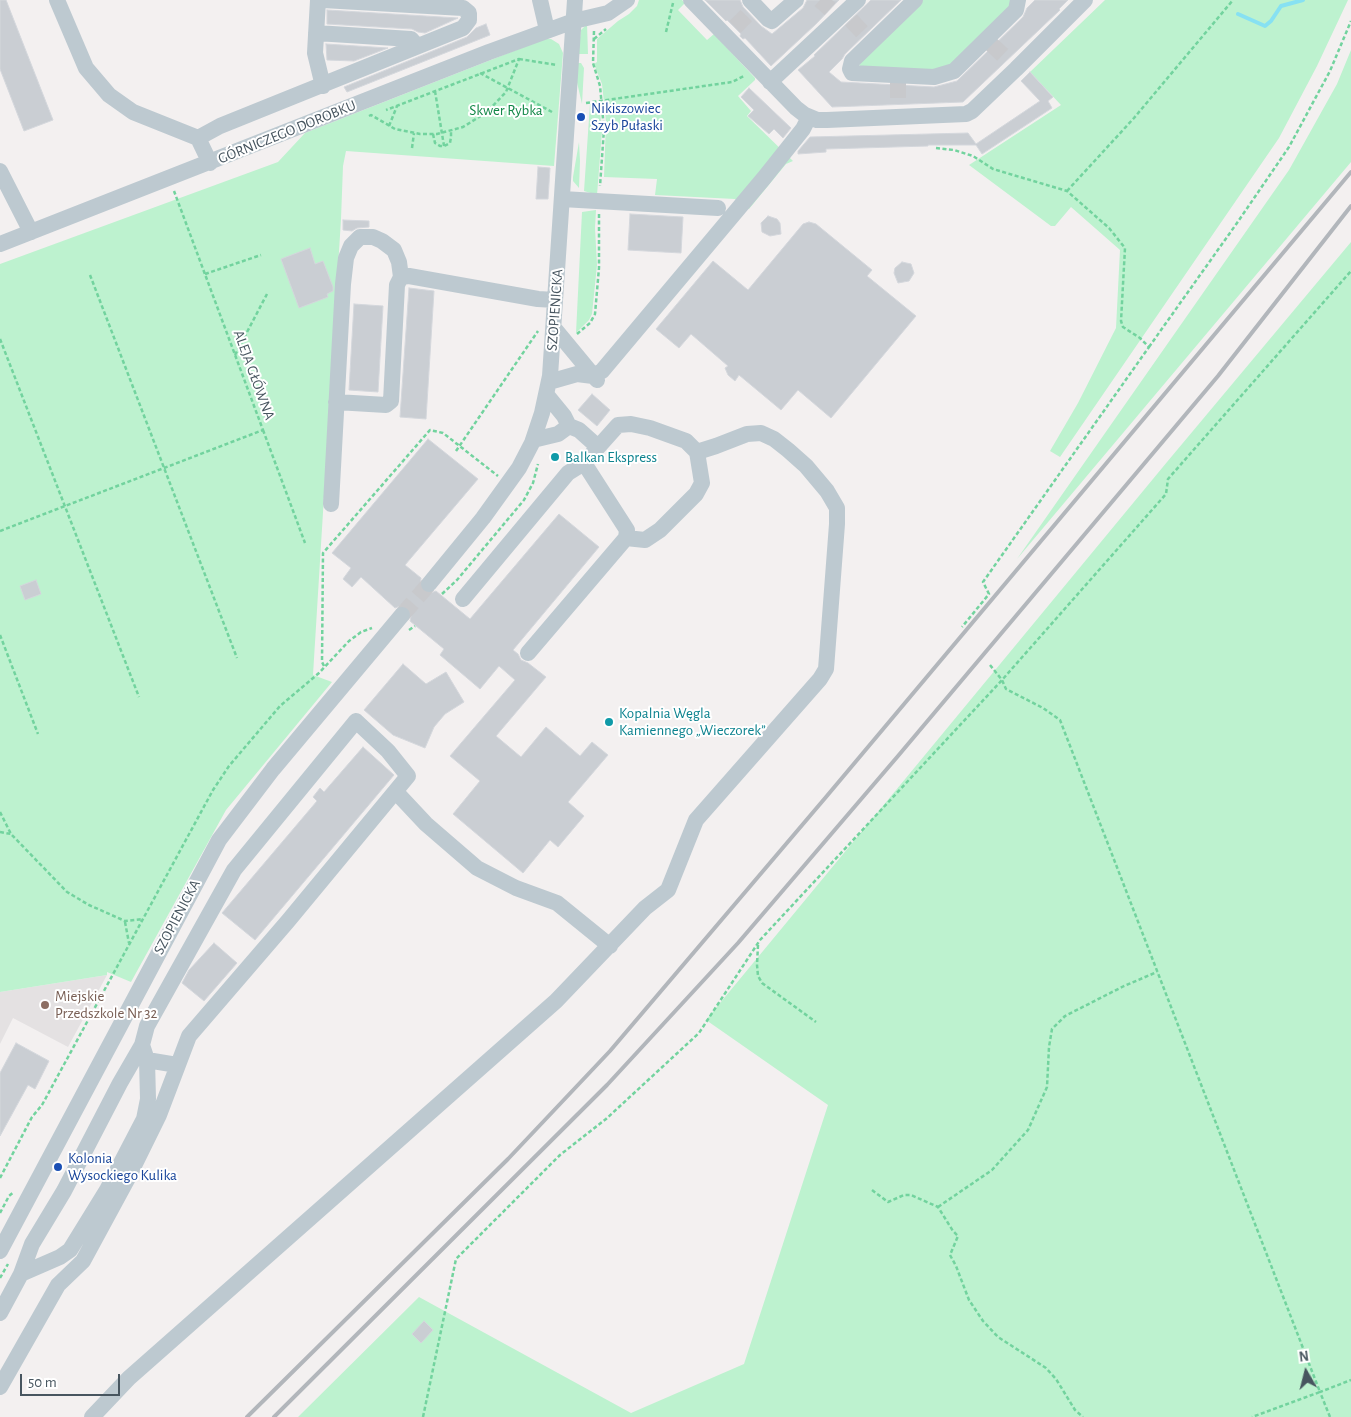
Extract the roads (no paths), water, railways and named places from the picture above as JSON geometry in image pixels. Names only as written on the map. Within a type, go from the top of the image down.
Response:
[{"type":"street","points":[[57,0],[86,68],[109,95],[133,112],[198,138],[210,163]]},
{"type":"street","points":[[318,0],[315,53],[323,86]]},
{"type":"street","points":[[198,138],[220,126],[463,28],[469,20],[469,12],[463,8],[323,0]]},
{"type":"street","points":[[540,0],[547,30]]},
{"type":"street","name":"SZOPIENICKA","points":[[436,589],[519,468],[533,440],[548,388],[549,326],[555,300],[575,0]]},
{"type":"street","name":"GÓRNICZEGO DOROBKU","points":[[0,244],[547,30],[608,13],[627,0]]},
{"type":"street","points":[[691,0],[731,31],[757,67],[796,108],[817,120],[898,111],[966,114],[972,111],[1012,64],[1082,1]]},
{"type":"street","points":[[752,6],[772,21],[796,0]]},
{"type":"street","points":[[770,82],[858,0]]},
{"type":"street","points":[[915,0],[869,39],[852,61],[850,70],[852,73],[898,78],[934,77],[954,71],[989,41],[1016,10],[1018,0]]},
{"type":"street","points":[[316,33],[411,39],[417,46]]},
{"type":"street","points":[[597,380],[602,371],[764,178],[803,129],[809,117]]},
{"type":"street","points":[[0,171],[31,232]]},
{"type":"street","points":[[562,199],[718,208]]},
{"type":"street","points":[[331,504],[336,402],[343,284],[346,258],[351,246],[360,237],[373,238],[382,241],[394,250],[399,262],[401,278],[397,285],[391,401],[386,405],[336,402]]},
{"type":"street","points":[[401,278],[409,276],[538,299],[555,300]]},
{"type":"street","points":[[549,326],[597,380]]},
{"type":"street","points":[[597,380],[577,374],[548,388],[569,426],[579,430],[598,447]]},
{"type":"street","points":[[463,599],[568,473],[584,463],[618,426],[632,424],[650,428],[686,442],[697,452],[702,483],[696,494],[660,530],[645,540],[626,538]]},
{"type":"street","points":[[533,440],[558,434],[569,426]]},
{"type":"street","points":[[92,1417],[129,1378],[556,1001],[645,908],[668,890],[696,820],[820,679],[826,669],[837,524],[836,508],[826,491],[806,466],[774,439],[761,433],[747,434],[697,452]]},
{"type":"street","points":[[528,653],[626,538],[626,530],[584,463]]},
{"type":"street","name":"SZOPIENICKA","points":[[0,1250],[219,840],[273,769],[402,616]]},
{"type":"street","points":[[0,1387],[58,1285],[83,1261],[128,1178],[159,1115],[189,1036],[408,776],[388,751],[356,721],[234,870],[147,1026],[144,1053],[148,1099],[144,1119],[107,1190],[70,1250],[60,1257],[21,1274]]},
{"type":"street","points":[[396,792],[426,824],[477,868],[516,888],[557,904],[610,946]]},
{"type":"street","points":[[144,1053],[177,1065]]},
{"type":"street","points":[[0,1313],[21,1274],[32,1244],[64,1191],[120,1083],[144,1053]]},
{"type":"waterway","points":[[1238,14],[1265,26],[1271,21],[1281,6],[1303,0]]},
{"type":"tunnel","points":[[820,0],[830,9]]},
{"type":"tunnel","points":[[735,27],[750,12]]},
{"type":"tunnel","points":[[851,20],[867,37]]},
{"type":"tunnel","points":[[991,44],[1007,59]]},
{"type":"tunnel","points":[[898,82],[898,105]]},
{"type":"tunnel","points":[[402,615],[429,584]]},
{"type":"railway","points":[[247,1417],[508,1159],[610,1051],[1351,172]]},
{"type":"railway","points":[[274,1417],[607,1085],[738,943],[1218,376],[1351,206]]},
{"type":"place","name":"Nikiszowiec Szyb Pułaski","points":[[581,117]]},
{"type":"place","name":"Balkan Ekspress","points":[[555,457]]},
{"type":"place","name":"Kopalnia Węgla Kamiennego „Wieczorek”","points":[[609,722]]},
{"type":"place","name":"Miejskie Przedszkole Nr 32","points":[[45,1005]]},
{"type":"place","name":"Kolonia Wysockiego Kulika","points":[[58,1167]]},
{"type":"park label","name":"Skwer Rybka","points":[[506,110]]}]
